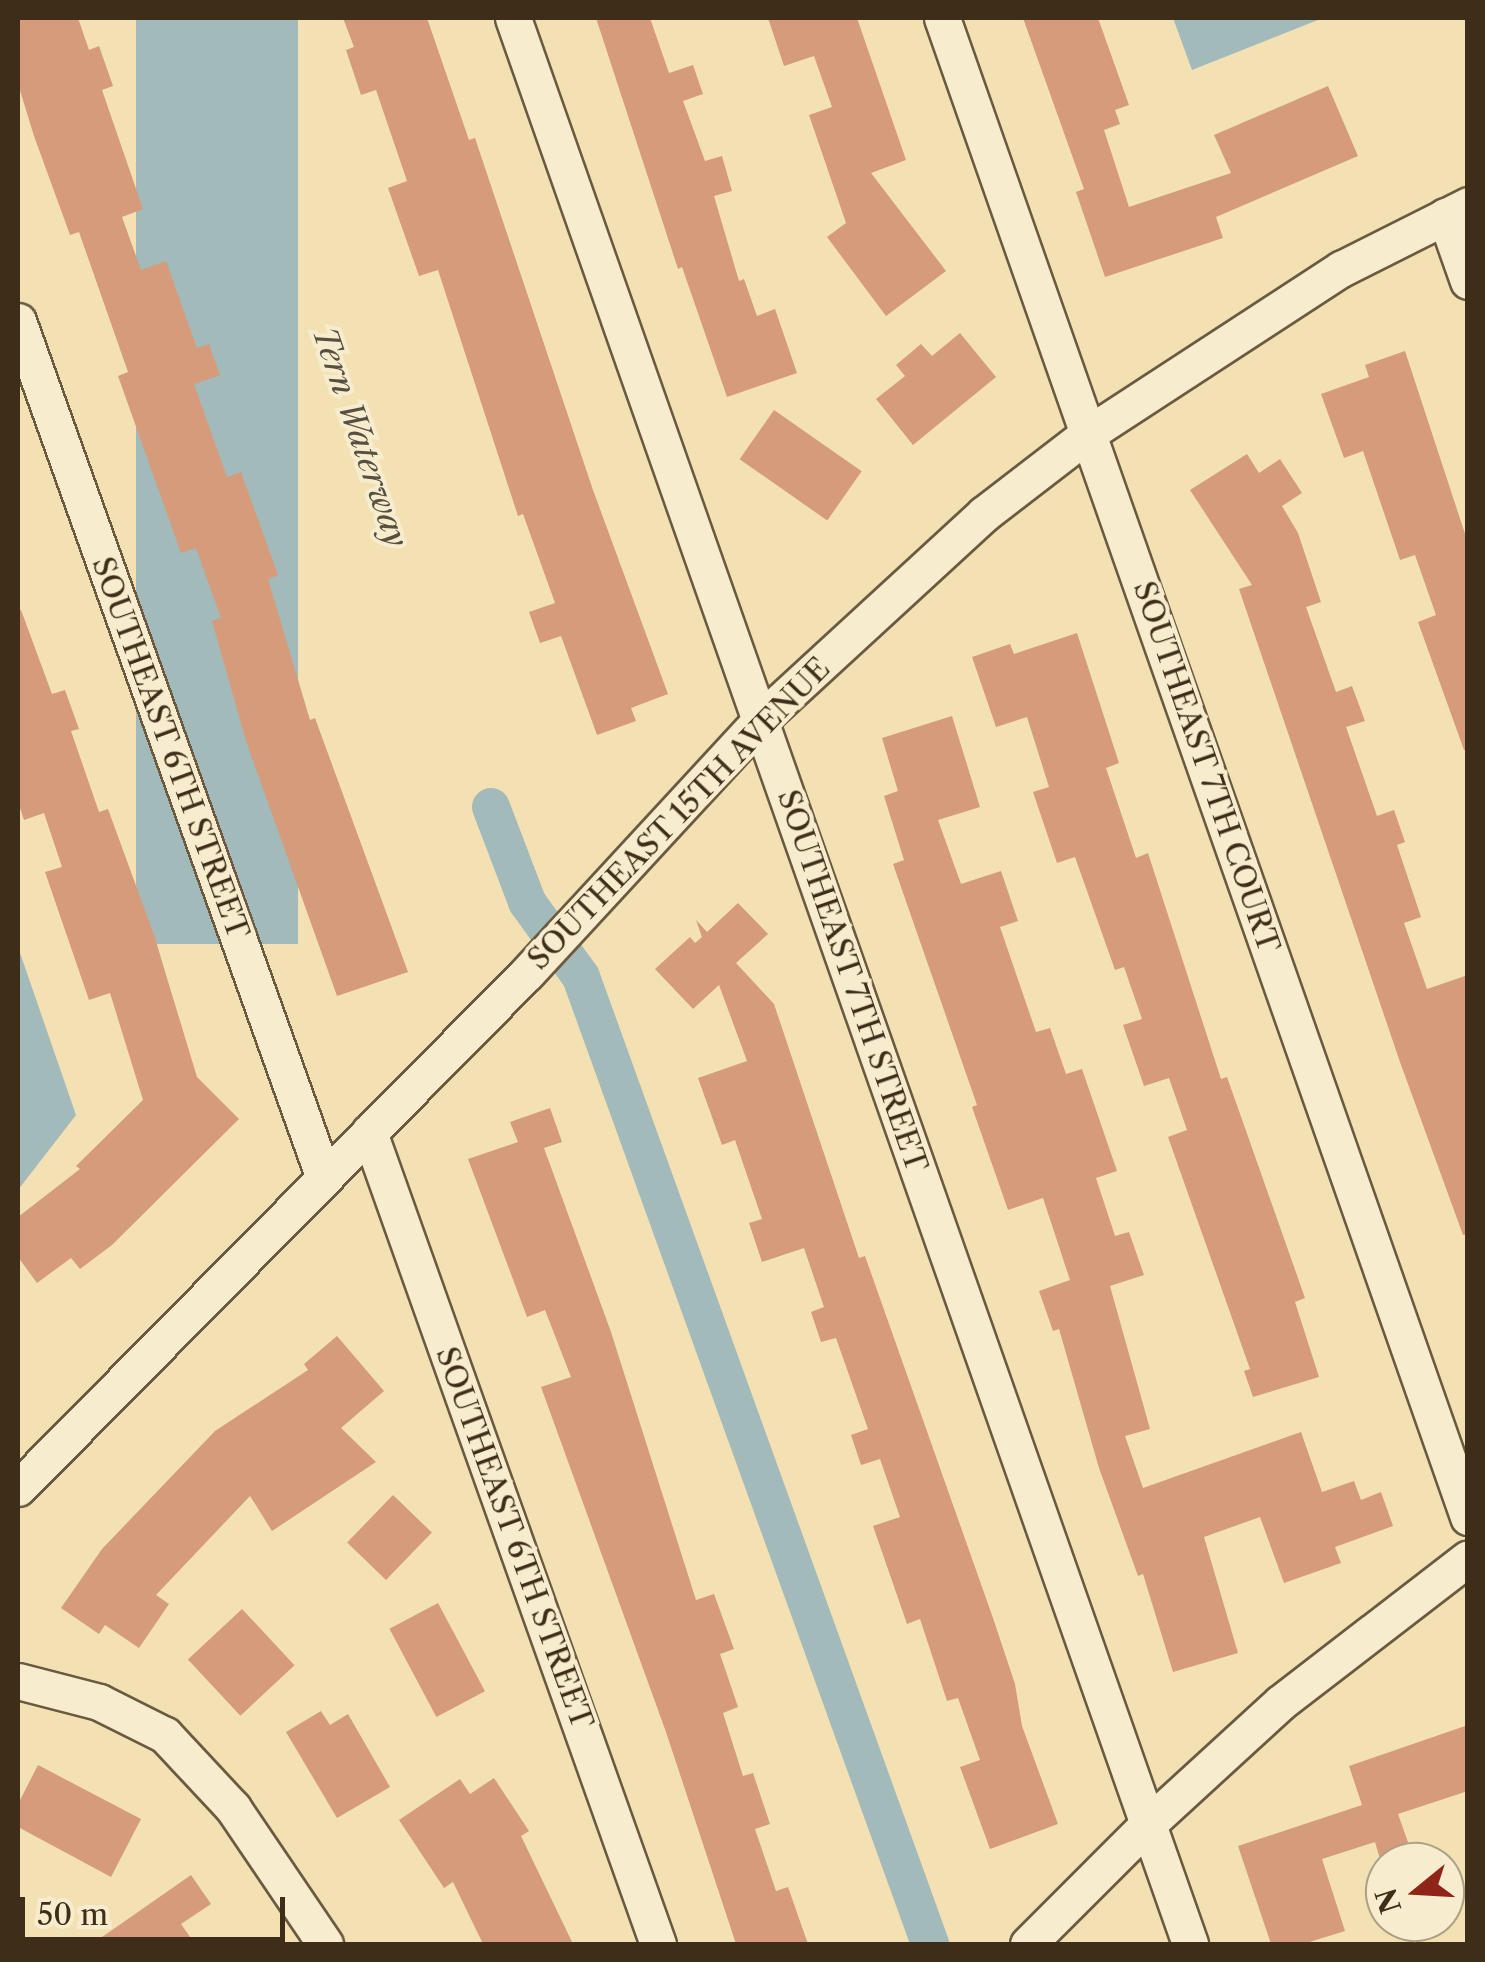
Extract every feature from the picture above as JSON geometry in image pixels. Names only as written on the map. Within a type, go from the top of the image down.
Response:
[{"type":"street","name":"SOUTHEAST 7TH STREET","points":[[513,18],[1190,1944]]},
{"type":"street","name":"SOUTHEAST 7TH COURT","points":[[942,18],[1468,1516]]},
{"type":"street","name":"SOUTHEAST 15TH AVENUE","points":[[18,1488],[323,1175],[528,973],[760,719],[984,514],[1089,433],[1341,269],[1456,210]]},
{"type":"street","points":[[1456,210],[1468,281]]},
{"type":"street","name":"SOUTHEAST 6TH STREET","points":[[18,321],[323,1175]]},
{"type":"street","name":"SOUTHEAST 6TH STREET","points":[[369,1132],[658,1944]]},
{"type":"street","points":[[1028,1944],[1148,1824],[1280,1703],[1468,1558]]},
{"type":"street","points":[[18,1681],[99,1702],[165,1735],[233,1808],[325,1944]]},
{"type":"water","points":[[136,18],[298,18],[298,944],[136,944]]},
{"type":"water","points":[[1173,18],[1317,18],[1318,20],[1192,70]]},
{"type":"water","points":[[18,947],[76,1115],[18,1190]]},
{"type":"building","points":[[18,18],[78,18],[89,50],[99,46],[113,86],[102,90],[143,209],[122,217],[141,270],[166,261],[197,348],[209,344],[220,375],[194,384],[227,477],[241,472],[278,575],[268,579],[310,720],[315,718],[408,972],[337,996],[246,741],[212,621],[221,618],[196,548],[181,553],[118,376],[128,372],[79,232],[70,235],[34,136],[18,84]]},
{"type":"building","points":[[343,18],[427,18],[469,140],[475,138],[593,490],[668,694],[631,708],[636,721],[597,735],[561,636],[540,643],[529,612],[555,603],[523,514],[518,516],[438,270],[419,276],[388,188],[407,181],[376,90],[361,95],[346,50],[354,47]]},
{"type":"building","points":[[596,18],[650,18],[669,73],[693,65],[703,94],[683,101],[705,161],[722,156],[732,191],[714,196],[739,281],[744,279],[757,316],[775,309],[797,373],[727,397],[682,267],[678,269]]},
{"type":"building","points":[[768,18],[857,18],[906,160],[871,173],[946,271],[886,316],[827,237],[846,223],[809,115],[832,107],[814,56],[784,66]]},
{"type":"building","points":[[1023,18],[1098,18],[1129,105],[1115,110],[1120,124],[1104,130],[1129,207],[1231,173],[1214,135],[1328,86],[1358,156],[1216,217],[1223,238],[1105,277],[1076,192],[1084,189]]},
{"type":"building","points":[[960,333],[996,377],[913,445],[876,399],[905,376],[896,365],[921,344],[932,356]]},
{"type":"building","points":[[1405,351],[1468,543],[1468,750],[1464,750],[1418,622],[1436,615],[1415,555],[1400,560],[1363,451],[1344,458],[1321,394],[1369,377],[1365,365]]},
{"type":"building","points":[[774,410],[862,471],[827,521],[740,459]]},
{"type":"building","points":[[1247,454],[1259,473],[1280,459],[1302,493],[1282,506],[1298,533],[1321,602],[1306,607],[1336,692],[1352,686],[1365,721],[1346,727],[1377,816],[1394,810],[1405,842],[1397,845],[1421,917],[1404,923],[1427,989],[1468,975],[1468,1234],[1463,1235],[1400,1062],[1239,589],[1252,585],[1190,490]]},
{"type":"building","points":[[21,610],[52,694],[65,690],[79,729],[71,731],[99,812],[108,809],[154,935],[197,1077],[239,1119],[112,1245],[80,1269],[71,1258],[37,1283],[18,1257],[18,1217],[80,1169],[76,1166],[143,1100],[110,993],[89,1000],[45,872],[62,867],[44,813],[24,820],[18,802]]},
{"type":"building","points":[[1077,633],[1119,763],[1106,768],[1136,858],[1148,853],[1221,1079],[1227,1077],[1305,1298],[1295,1302],[1319,1377],[1253,1397],[1244,1371],[1250,1369],[1168,1137],[1187,1130],[1169,1078],[1144,1086],[1123,1025],[1142,1019],[1124,967],[1115,970],[1075,857],[1057,863],[1033,792],[1049,787],[1027,717],[996,727],[972,657],[1010,644],[1014,654]]},
{"type":"building","points":[[952,716],[980,807],[938,820],[961,884],[1001,871],[1018,921],[1000,927],[1036,1032],[1050,1028],[1066,1074],[1082,1069],[1117,1171],[1096,1178],[1115,1236],[1129,1232],[1144,1275],[1110,1286],[1150,1429],[1125,1436],[1143,1488],[1301,1432],[1322,1492],[1354,1481],[1361,1500],[1381,1492],[1393,1526],[1335,1547],[1341,1563],[1284,1583],[1260,1517],[1204,1537],[1238,1653],[1173,1672],[1143,1574],[1138,1576],[1099,1468],[1059,1329],[1053,1331],[1039,1291],[1070,1280],[1043,1198],[1008,1210],[972,1107],[977,1105],[893,864],[904,860],[884,796],[898,791],[882,738]]},
{"type":"building","points":[[738,903],[768,934],[736,963],[774,1004],[859,1258],[865,1256],[993,1618],[1015,1684],[1022,1726],[1058,1824],[990,1849],[960,1767],[980,1760],[958,1698],[947,1701],[920,1619],[907,1624],[873,1526],[900,1517],[880,1459],[861,1465],[851,1435],[868,1429],[836,1338],[821,1342],[811,1312],[824,1307],[804,1248],[762,1262],[749,1223],[762,1219],[735,1140],[722,1145],[698,1078],[747,1061],[719,985],[693,1009],[655,969],[690,937],[695,943],[702,937],[696,920],[707,932]]},
{"type":"building","points":[[550,1108],[562,1142],[544,1148],[611,1332],[696,1600],[714,1594],[734,1649],[720,1654],[738,1707],[723,1713],[743,1776],[753,1773],[770,1824],[755,1829],[776,1891],[788,1887],[808,1944],[736,1944],[666,1732],[541,1387],[571,1377],[545,1310],[527,1317],[468,1159],[518,1142],[510,1122]]},
{"type":"building","points":[[337,1336],[384,1391],[341,1428],[376,1462],[272,1531],[250,1496],[156,1595],[169,1604],[139,1648],[105,1625],[99,1634],[61,1608],[102,1549],[215,1431],[308,1370],[304,1364]]},
{"type":"building","points":[[393,1495],[432,1533],[386,1580],[347,1542]]},
{"type":"building","points":[[438,1603],[485,1691],[436,1717],[389,1629]]},
{"type":"building","points":[[242,1609],[295,1665],[240,1716],[188,1659]]},
{"type":"building","points":[[321,1711],[330,1725],[348,1714],[390,1787],[337,1818],[286,1732]]},
{"type":"building","points":[[1468,1725],[1468,1791],[1398,1814],[1408,1842],[1365,1842],[1322,1859],[1345,1931],[1303,1944],[1271,1944],[1238,1846],[1362,1805],[1349,1766]]},
{"type":"building","points":[[38,1765],[141,1819],[111,1877],[18,1827],[18,1804]]},
{"type":"building","points":[[494,1778],[529,1831],[521,1836],[573,1944],[483,1944],[453,1882],[444,1888],[399,1820],[460,1779],[470,1794]]},
{"type":"building","points":[[191,1875],[211,1904],[181,1924],[195,1944],[92,1944]]},
{"type":"waterway","points":[[491,807],[527,902],[581,977],[930,1944]]},
{"type":"water label","name":"Tern Waterway","points":[[360,437]]}]
